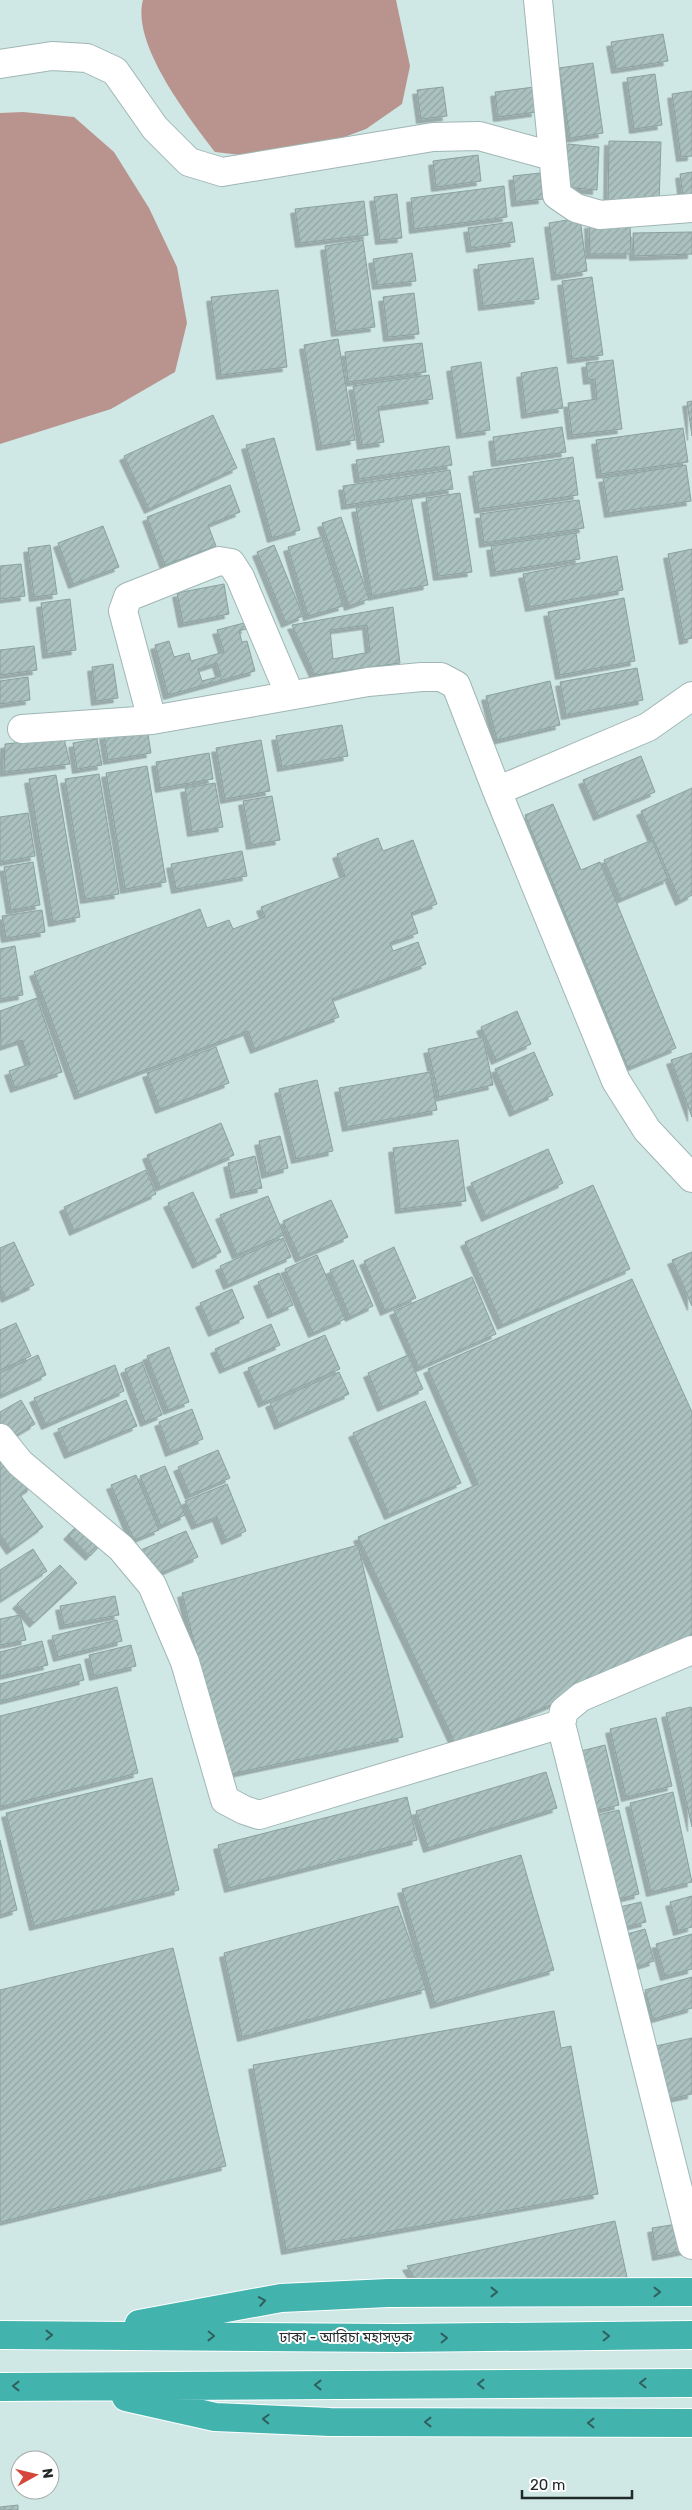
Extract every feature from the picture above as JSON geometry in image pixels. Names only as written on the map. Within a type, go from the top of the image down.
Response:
[{"type":"highway","points":[[76,2335],[281,2298],[388,2292],[692,2292]]},
{"type":"highway","name":"ঢাকা - আরিচা মহাসড়ক","points":[[0,2334],[398,2338],[692,2335]]},
{"type":"highway","points":[[0,2386],[692,2383]]},
{"type":"highway","points":[[77,2386],[214,2417],[330,2422],[691,2426]]},
{"type":"street","points":[[538,0],[557,195],[576,208],[600,215],[692,208]]},
{"type":"street","points":[[0,64],[52,56],[87,58],[115,71],[155,128],[189,162],[222,172],[433,136],[479,136],[552,156]]},
{"type":"street","points":[[152,720],[123,611],[128,597],[219,561],[232,563],[240,577],[290,694]]},
{"type":"street","points":[[22,729],[152,720],[290,694],[422,676],[441,677],[456,685],[496,791],[616,1081],[647,1130],[692,1178]]},
{"type":"street","points":[[496,791],[648,727],[692,696]]},
{"type":"street","points":[[0,1438],[20,1463],[122,1548],[152,1585],[185,1662],[225,1800],[244,1810],[259,1815],[561,1724]]},
{"type":"street","points":[[692,1650],[581,1697],[564,1711],[561,1724],[692,2245]]},
{"type":"shaded area","points":[[143,0],[396,0],[410,66],[402,104],[366,129],[301,153],[258,157],[215,152],[178,101],[154,58],[146,38],[142,18]]},
{"type":"shaded area","points":[[23,112],[74,117],[114,152],[149,208],[177,267],[187,323],[175,372],[111,409],[0,444],[0,113]]},
{"type":"building","points":[[663,34],[668,61],[616,69],[611,42]]},
{"type":"building","points":[[593,63],[603,133],[570,138],[559,68]]},
{"type":"building","points":[[655,74],[662,125],[634,129],[627,78]]},
{"type":"building","points":[[443,87],[447,116],[421,119],[417,90]]},
{"type":"building","points":[[534,87],[536,112],[498,117],[495,92]]},
{"type":"building","points":[[692,91],[692,156],[681,157],[672,94]]},
{"type":"building","points":[[609,141],[661,142],[659,204],[608,202]]},
{"type":"building","points":[[568,144],[599,147],[597,190],[564,187]]},
{"type":"building","points":[[478,155],[481,181],[436,187],[433,161]]},
{"type":"building","points":[[692,172],[692,202],[684,204],[680,174]]},
{"type":"building","points":[[540,173],[543,199],[516,202],[513,176]]},
{"type":"building","points":[[504,186],[507,217],[414,229],[411,198]]},
{"type":"building","points":[[397,194],[402,238],[380,240],[374,197]]},
{"type":"building","points":[[364,201],[368,235],[300,243],[295,209]]},
{"type":"building","points":[[580,218],[587,271],[556,276],[549,223]]},
{"type":"building","points":[[512,222],[515,242],[471,248],[468,228]]},
{"type":"building","points":[[589,224],[630,224],[631,254],[590,254]]},
{"type":"building","points":[[692,232],[692,254],[634,256],[633,233]]},
{"type":"building","points":[[363,240],[375,327],[336,332],[325,246]]},
{"type":"building","points":[[412,253],[416,281],[377,285],[373,259]]},
{"type":"building","points":[[533,258],[539,299],[483,306],[478,265]]},
{"type":"building","points":[[592,277],[603,355],[572,359],[562,281]]},
{"type":"building","points":[[278,290],[287,367],[221,375],[211,297]]},
{"type":"building","points":[[414,293],[419,334],[388,337],[383,297]]},
{"type":"building","points":[[338,339],[355,440],[321,446],[304,345]]},
{"type":"building","points":[[422,343],[426,372],[348,382],[345,352]]},
{"type":"building","points":[[613,360],[622,429],[572,435],[568,403],[597,399],[595,379],[588,380],[586,363]]},
{"type":"building","points":[[481,362],[490,430],[461,434],[451,367]]},
{"type":"building","points":[[557,367],[563,408],[526,414],[521,373]]},
{"type":"building","points":[[429,375],[433,399],[378,407],[384,442],[362,445],[353,386]]},
{"type":"building","points":[[692,401],[692,436],[687,402]]},
{"type":"building","points":[[213,415],[237,468],[149,509],[124,456]]},
{"type":"building","points":[[562,427],[566,452],[496,462],[493,437]]},
{"type":"building","points":[[683,428],[688,462],[601,474],[596,440]]},
{"type":"building","points":[[274,438],[300,530],[272,538],[246,445]]},
{"type":"building","points":[[449,446],[452,465],[359,479],[356,460]]},
{"type":"building","points":[[573,457],[578,495],[479,509],[473,472]]},
{"type":"building","points":[[686,465],[691,501],[609,513],[603,478]]},
{"type":"building","points":[[450,470],[453,489],[346,505],[343,486]]},
{"type":"building","points":[[230,485],[240,512],[208,525],[216,546],[165,565],[147,517]]},
{"type":"building","points":[[460,493],[472,572],[438,576],[426,498]]},
{"type":"building","points":[[411,498],[428,585],[372,596],[356,508]]},
{"type":"building","points":[[579,500],[584,528],[484,543],[480,514]]},
{"type":"building","points":[[341,517],[369,599],[349,606],[322,523]]},
{"type":"building","points":[[103,526],[119,567],[73,584],[58,543]]},
{"type":"building","points":[[576,533],[580,559],[495,572],[491,546]]},
{"type":"building","points":[[322,537],[343,606],[308,616],[288,547]]},
{"type":"building","points":[[50,545],[57,594],[34,597],[28,548]]},
{"type":"building","points":[[274,545],[303,616],[286,623],[257,552]]},
{"type":"building","points":[[692,549],[692,638],[684,640],[668,554]]},
{"type":"building","points":[[617,556],[623,590],[530,607],[523,574]]},
{"type":"building","points":[[21,564],[25,596],[0,599],[0,566]]},
{"type":"building","points":[[224,584],[229,614],[183,623],[177,593]]},
{"type":"building","points":[[624,598],[635,661],[560,675],[548,612]]},
{"type":"building","points":[[70,599],[76,650],[47,654],[41,603]]},
{"type":"building","points":[[393,607],[400,663],[315,675],[292,625]],"holes":[[[367,625],[370,652],[333,659],[330,630]]]},
{"type":"building","points":[[244,623],[246,629],[239,631],[242,642],[247,641],[255,671],[168,695],[155,645],[169,641],[174,657],[189,653],[191,661],[224,652],[217,630]],"holes":[[[217,663],[221,676],[202,681],[198,669]]]},
{"type":"building","points":[[34,646],[37,670],[0,675],[0,650]]},
{"type":"building","points":[[113,664],[118,698],[96,701],[92,667]]},
{"type":"building","points":[[637,668],[643,700],[566,715],[560,682]]},
{"type":"building","points":[[28,677],[30,700],[0,704],[0,681]]},
{"type":"building","points":[[550,681],[560,725],[497,740],[486,696]]},
{"type":"building","points":[[342,725],[348,756],[282,767],[276,736]]},
{"type":"building","points":[[147,728],[151,753],[108,760],[104,735]]},
{"type":"building","points":[[64,738],[70,764],[4,772],[5,744]]},
{"type":"building","points":[[97,739],[102,765],[77,769],[73,743]]},
{"type":"building","points":[[261,740],[270,791],[225,799],[216,748]]},
{"type":"building","points":[[209,753],[213,779],[160,788],[156,762]]},
{"type":"building","points":[[641,756],[655,792],[598,816],[583,780]]},
{"type":"building","points":[[147,766],[166,882],[125,889],[106,773]]},
{"type":"building","points":[[99,774],[119,894],[85,899],[65,779]]},
{"type":"building","points":[[56,775],[80,917],[53,922],[29,779]]},
{"type":"building","points":[[215,783],[223,827],[192,832],[185,788]]},
{"type":"building","points":[[692,788],[692,895],[680,901],[641,811]]},
{"type":"building","points":[[272,796],[280,840],[251,845],[243,801]]},
{"type":"building","points":[[553,804],[581,870],[600,862],[676,1048],[628,1068],[525,815]]},
{"type":"building","points":[[28,813],[35,856],[0,862],[0,817]]},
{"type":"building","points":[[378,838],[383,851],[413,840],[437,904],[411,913],[418,933],[390,943],[393,951],[418,942],[426,964],[332,999],[339,1017],[255,1049],[248,1031],[79,1095],[34,972],[200,909],[207,928],[229,920],[233,929],[265,917],[261,907],[345,876],[337,854]]},
{"type":"building","points":[[652,840],[668,879],[621,899],[604,860]]},
{"type":"building","points":[[242,851],[247,876],[176,889],[171,864]]},
{"type":"building","points":[[33,862],[40,905],[11,910],[4,867]]},
{"type":"building","points":[[42,910],[45,932],[6,938],[2,916]]},
{"type":"building","points":[[15,946],[23,995],[0,999],[0,949]]},
{"type":"building","points":[[37,998],[62,1072],[15,1088],[9,1071],[30,1064],[22,1040],[1,1047],[0,1011]]},
{"type":"building","points":[[517,1011],[531,1044],[496,1060],[481,1027]]},
{"type":"building","points":[[483,1037],[493,1085],[439,1097],[428,1049]]},
{"type":"building","points":[[216,1047],[229,1083],[160,1109],[147,1073]]},
{"type":"building","points":[[534,1052],[553,1095],[514,1112],[495,1069]]},
{"type":"building","points":[[692,1053],[692,1117],[671,1060]]},
{"type":"building","points":[[430,1072],[437,1110],[347,1127],[339,1088]]},
{"type":"building","points":[[317,1080],[333,1151],[296,1159],[279,1089]]},
{"type":"building","points":[[221,1123],[234,1155],[160,1187],[147,1155]]},
{"type":"building","points":[[280,1136],[288,1168],[266,1174],[259,1141]]},
{"type":"building","points":[[458,1140],[466,1201],[400,1209],[393,1148]]},
{"type":"building","points":[[548,1149],[563,1183],[486,1217],[471,1183]]},
{"type":"building","points":[[255,1156],[262,1188],[235,1194],[228,1163]]},
{"type":"building","points":[[146,1170],[156,1194],[74,1231],[64,1207]]},
{"type":"building","points":[[593,1185],[630,1269],[502,1325],[465,1242]]},
{"type":"building","points":[[193,1192],[221,1252],[197,1264],[168,1203]]},
{"type":"building","points":[[268,1196],[284,1235],[237,1255],[220,1215]]},
{"type":"building","points":[[331,1200],[348,1237],[300,1258],[283,1221]]},
{"type":"building","points":[[283,1238],[291,1257],[228,1285],[220,1266]]},
{"type":"building","points":[[14,1242],[34,1285],[6,1298],[0,1286],[0,1248]]},
{"type":"building","points":[[394,1247],[416,1298],[385,1311],[364,1261]]},
{"type":"building","points":[[692,1252],[692,1306],[672,1260]]},
{"type":"building","points":[[317,1255],[345,1319],[313,1333],[285,1269]]},
{"type":"building","points":[[353,1260],[373,1306],[350,1317],[330,1270]]},
{"type":"building","points":[[279,1273],[293,1305],[272,1314],[258,1282]]},
{"type":"building","points":[[472,1277],[496,1334],[419,1368],[394,1311]]},
{"type":"building","points":[[632,1279],[692,1412],[692,1645],[456,1745],[358,1537],[478,1484],[428,1369]]},
{"type":"building","points":[[232,1289],[244,1318],[213,1332],[200,1303]]},
{"type":"building","points":[[16,1323],[31,1356],[0,1370],[0,1330]]},
{"type":"building","points":[[271,1324],[280,1345],[224,1369],[215,1349]]},
{"type":"building","points":[[325,1335],[340,1369],[263,1403],[248,1368]]},
{"type":"building","points":[[169,1347],[189,1402],[168,1410],[147,1356]]},
{"type":"building","points":[[38,1355],[46,1375],[0,1396],[0,1373]]},
{"type":"building","points":[[408,1355],[423,1389],[382,1407],[368,1373]]},
{"type":"building","points":[[142,1362],[162,1415],[145,1422],[125,1369]]},
{"type":"building","points":[[115,1365],[124,1391],[46,1425],[34,1398]]},
{"type":"building","points":[[339,1372],[349,1394],[279,1425],[270,1403]]},
{"type":"building","points":[[21,1400],[35,1424],[8,1440],[0,1426],[0,1412]]},
{"type":"building","points":[[126,1400],[137,1426],[69,1454],[58,1429]]},
{"type":"building","points":[[425,1401],[461,1483],[389,1515],[353,1433]]},
{"type":"building","points":[[192,1409],[203,1439],[170,1452],[159,1422]]},
{"type":"building","points":[[218,1450],[230,1478],[190,1495],[178,1467]]},
{"type":"building","points":[[10,1456],[32,1487],[20,1495],[43,1527],[11,1550],[0,1534],[0,1463]]},
{"type":"building","points":[[165,1466],[185,1515],[161,1526],[140,1476]]},
{"type":"building","points":[[136,1475],[159,1530],[134,1540],[111,1485]]},
{"type":"building","points":[[227,1484],[246,1531],[226,1540],[217,1517],[196,1525],[185,1501]]},
{"type":"building","points":[[84,1519],[105,1540],[90,1556],[68,1535]]},
{"type":"building","points":[[186,1531],[198,1557],[147,1579],[136,1552]]},
{"type":"building","points":[[358,1545],[403,1737],[226,1775],[182,1593]]},
{"type":"building","points":[[33,1549],[47,1571],[0,1601],[0,1570]]},
{"type":"building","points":[[60,1565],[77,1583],[34,1623],[17,1604]]},
{"type":"building","points":[[115,1596],[119,1615],[64,1625],[60,1606]]},
{"type":"building","points":[[20,1615],[26,1640],[0,1645],[0,1619]]},
{"type":"building","points":[[117,1620],[122,1641],[58,1657],[52,1636]]},
{"type":"building","points":[[42,1641],[48,1665],[0,1676],[0,1652]]},
{"type":"building","points":[[131,1645],[136,1666],[94,1676],[89,1655]]},
{"type":"building","points":[[80,1664],[84,1680],[0,1701],[0,1684]]},
{"type":"building","points":[[117,1687],[138,1773],[0,1807],[0,1716]]},
{"type":"building","points":[[691,1707],[692,1710],[692,1827],[666,1713]]},
{"type":"building","points":[[656,1718],[672,1786],[626,1797],[610,1729]]},
{"type":"building","points":[[605,1745],[619,1805],[586,1813],[577,1752]]},
{"type":"building","points":[[546,1772],[557,1808],[428,1848],[416,1811]]},
{"type":"building","points":[[152,1778],[179,1890],[34,1926],[6,1813]]},
{"type":"building","points":[[673,1792],[692,1882],[651,1892],[630,1803]]},
{"type":"building","points":[[407,1797],[417,1840],[229,1888],[218,1845]]},
{"type":"building","points":[[619,1810],[639,1894],[610,1901],[590,1817]]},
{"type":"building","points":[[0,1840],[17,1910],[0,1915]]},
{"type":"building","points":[[521,1855],[554,1970],[435,2004],[402,1889]]},
{"type":"building","points":[[692,1896],[692,1927],[678,1931],[670,1902]]},
{"type":"building","points":[[641,1902],[646,1922],[616,1929],[611,1909]]},
{"type":"building","points":[[398,1906],[426,1989],[242,2037],[224,1953]]},
{"type":"building","points":[[645,1929],[654,1961],[629,1969],[620,1936]]},
{"type":"building","points":[[692,1934],[692,1969],[665,1976],[656,1944]]},
{"type":"building","points":[[173,1948],[226,2166],[0,2222],[0,1990]]},
{"type":"building","points":[[692,1977],[692,2008],[653,2019],[645,1990]]},
{"type":"building","points":[[554,2011],[561,2048],[571,2046],[598,2194],[286,2250],[253,2065]]},
{"type":"building","points":[[692,2038],[692,2094],[659,2101],[647,2048]]},
{"type":"building","points":[[615,2221],[631,2296],[418,2283],[407,2266]]},
{"type":"building","points":[[684,2223],[688,2250],[657,2256],[652,2228]]},
{"type":"building","points":[[18,2505],[18,2510],[0,2510],[0,2507]]}]
